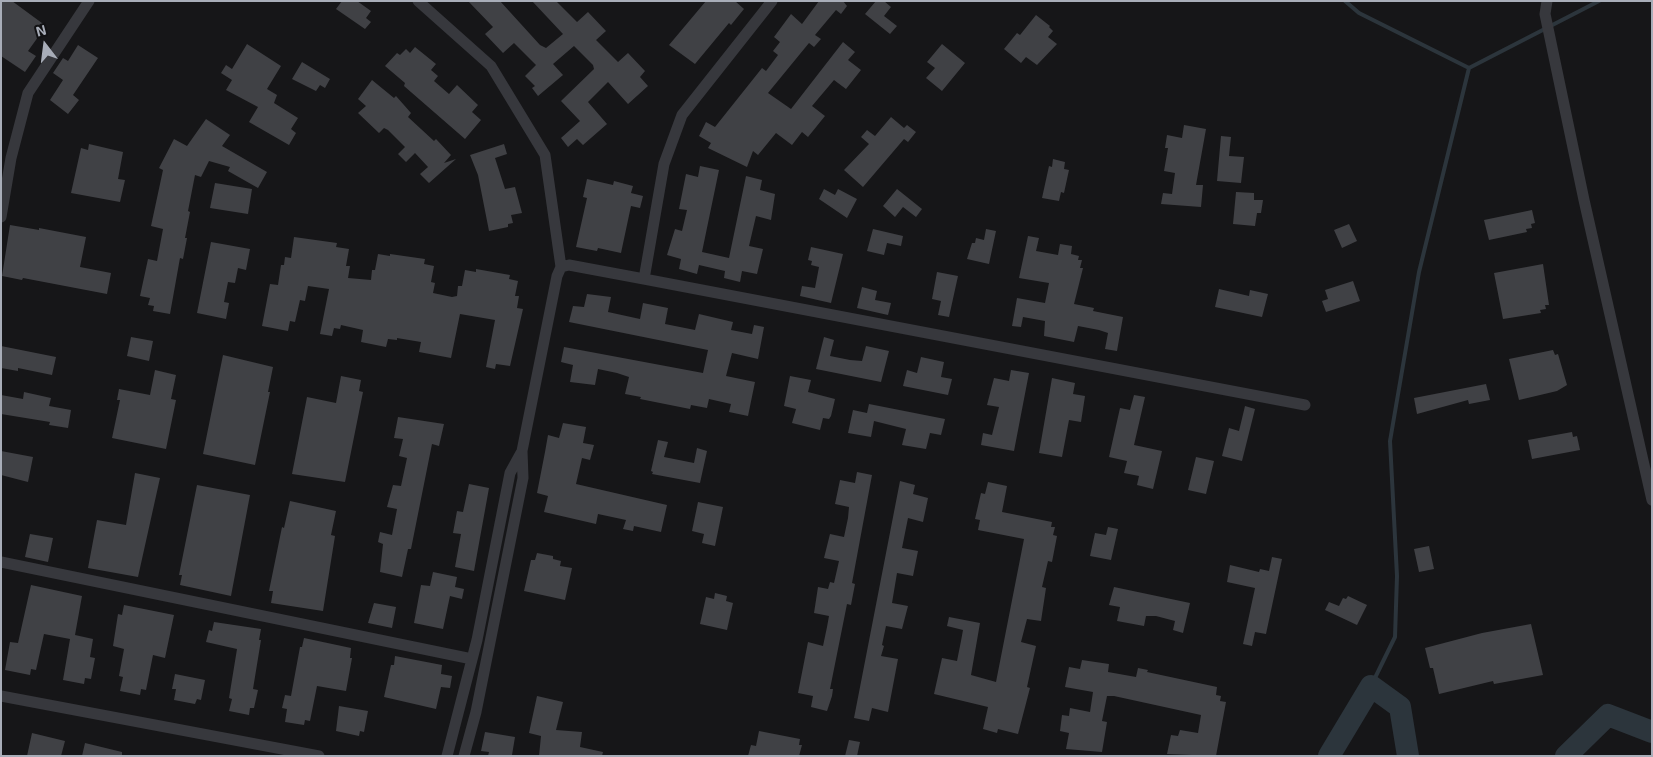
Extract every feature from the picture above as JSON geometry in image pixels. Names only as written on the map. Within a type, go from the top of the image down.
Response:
[{"type":"street","points":[[1,217],[11,158],[28,93],[89,1]]},
{"type":"street","points":[[418,1],[491,66],[545,155],[561,267],[557,276],[522,451],[523,478],[476,712],[464,756]]},
{"type":"street","points":[[644,279],[664,164],[682,115],[772,1]]},
{"type":"street","points":[[1547,1],[1545,14],[1582,191],[1652,500]]},
{"type":"street","points":[[561,267],[569,266],[644,279],[1305,405]]},
{"type":"street","points":[[446,756],[472,659],[510,473],[522,451]]},
{"type":"street","points":[[1,562],[472,659]]},
{"type":"street","points":[[1,696],[319,756]]},
{"type":"building","points":[[1,1],[12,1],[46,26],[28,51],[36,56],[25,72],[1,56]]},
{"type":"building","points":[[342,1],[357,1],[371,11],[366,18],[371,22],[365,29],[336,9]]},
{"type":"building","points":[[468,1],[500,1],[540,45],[546,48],[563,34],[532,1],[556,1],[577,22],[588,12],[606,31],[596,40],[618,62],[628,53],[645,71],[640,77],[648,86],[628,104],[608,82],[588,102],[607,124],[583,145],[577,139],[568,147],[561,138],[580,121],[561,101],[594,69],[593,65],[574,46],[553,64],[563,75],[538,96],[532,88],[535,86],[525,76],[536,65],[514,43],[503,53],[485,34],[493,27]]},
{"type":"building","points":[[706,1],[735,1],[744,9],[731,25],[729,23],[695,64],[669,45]]},
{"type":"building","points":[[819,1],[843,1],[847,6],[841,14],[836,10],[815,35],[821,39],[814,47],[809,43],[768,93],[791,109],[843,42],[855,52],[848,60],[861,70],[846,89],[834,80],[812,106],[825,116],[808,137],[802,132],[792,145],[776,133],[758,155],[753,151],[747,167],[708,148],[711,143],[699,136],[706,122],[715,127],[762,68],[766,71],[778,55],[773,51],[780,42],[774,37],[791,14],[802,24]]},
{"type":"building","points":[[876,1],[884,1],[891,7],[884,16],[897,26],[890,34],[865,14]]},
{"type":"building","points":[[1036,15],[1050,26],[1053,31],[1048,37],[1057,44],[1037,65],[1026,57],[1021,63],[1004,49],[1017,33],[1020,35]]},
{"type":"building","points":[[247,44],[281,66],[267,89],[277,95],[274,103],[298,118],[291,129],[296,133],[289,145],[249,122],[258,107],[226,90],[232,80],[221,73],[226,65],[232,69]]},
{"type":"building","points":[[942,44],[965,63],[942,91],[926,78],[935,68],[927,62]]},
{"type":"building","points":[[78,45],[98,58],[73,95],[79,100],[68,114],[50,100],[63,80],[53,73],[63,58],[68,61]]},
{"type":"building","points":[[415,47],[436,64],[431,70],[438,76],[434,81],[449,94],[457,85],[478,105],[472,112],[481,120],[465,139],[404,86],[405,83],[385,66],[397,53],[400,55],[406,49],[410,53]]},
{"type":"building","points":[[302,62],[330,79],[325,88],[320,85],[316,91],[292,79]]},
{"type":"building","points":[[372,80],[394,98],[396,96],[411,113],[408,117],[434,141],[436,139],[451,155],[444,163],[456,159],[429,183],[420,174],[428,167],[415,153],[406,162],[398,154],[405,147],[388,130],[384,128],[379,133],[358,113],[366,106],[358,99]]},
{"type":"building","points":[[891,117],[904,128],[907,125],[916,132],[908,142],[904,139],[863,187],[844,170],[869,144],[861,137],[867,130],[875,136]]},
{"type":"building","points":[[206,119],[230,135],[222,146],[267,172],[258,188],[228,171],[230,167],[209,161],[201,177],[195,175],[188,211],[190,212],[185,238],[187,238],[183,259],[180,258],[170,314],[153,311],[154,306],[148,305],[150,298],[140,296],[148,259],[157,261],[163,229],[151,226],[163,170],[159,168],[174,139],[187,146]]},
{"type":"building","points":[[1184,125],[1206,129],[1196,185],[1203,185],[1201,207],[1161,204],[1163,193],[1172,194],[1175,173],[1164,171],[1168,148],[1165,148],[1167,135],[1182,138]]},
{"type":"building","points":[[1221,136],[1231,137],[1229,156],[1244,157],[1241,183],[1217,181]]},
{"type":"building","points":[[89,144],[123,152],[118,179],[125,180],[120,202],[71,193],[81,148],[88,150]]},
{"type":"building","points":[[504,144],[507,154],[495,158],[505,189],[515,187],[522,213],[511,215],[513,223],[508,224],[508,227],[489,231],[478,175],[470,155]]},
{"type":"building","points":[[1053,159],[1065,162],[1064,169],[1069,170],[1064,193],[1061,192],[1059,201],[1042,198],[1049,166],[1052,167]]},
{"type":"building","points":[[700,166],[719,170],[702,252],[729,258],[746,176],[762,180],[760,190],[775,194],[771,220],[756,216],[749,246],[763,249],[757,274],[742,271],[740,282],[724,278],[725,271],[699,265],[697,274],[679,269],[681,259],[667,255],[675,229],[682,231],[687,210],[679,209],[686,174],[698,177]]},
{"type":"building","points":[[587,179],[613,185],[614,181],[633,186],[631,193],[643,196],[640,208],[631,206],[621,253],[598,248],[597,251],[576,247],[587,198],[583,197]]},
{"type":"building","points":[[215,183],[252,189],[248,214],[210,208]]},
{"type":"building","points":[[824,189],[835,195],[838,189],[857,199],[847,218],[819,199]]},
{"type":"building","points":[[897,189],[922,209],[916,217],[903,207],[895,217],[883,206]]},
{"type":"building","points":[[1236,192],[1254,193],[1254,200],[1263,200],[1261,213],[1257,213],[1255,226],[1233,224]]},
{"type":"building","points":[[1532,210],[1535,223],[1531,224],[1532,228],[1526,229],[1527,232],[1489,240],[1484,220]]},
{"type":"building","points":[[1349,224],[1357,241],[1342,248],[1334,230]]},
{"type":"building","points":[[10,225],[39,230],[39,228],[86,237],[80,267],[111,273],[107,294],[23,278],[22,280],[2,276]]},
{"type":"building","points":[[873,229],[903,236],[901,246],[887,243],[884,255],[867,251]]},
{"type":"building","points":[[986,229],[996,231],[989,264],[967,259],[972,243],[975,243],[976,238],[984,240]]},
{"type":"building","points":[[1028,236],[1039,238],[1036,251],[1058,255],[1060,244],[1072,246],[1071,254],[1079,256],[1078,260],[1082,260],[1080,268],[1083,268],[1074,304],[1094,308],[1093,311],[1123,317],[1117,351],[1105,349],[1108,333],[1099,330],[1078,326],[1074,342],[1044,336],[1045,321],[1023,317],[1021,327],[1012,326],[1017,298],[1045,303],[1049,283],[1019,278]]},
{"type":"building","points":[[294,237],[337,243],[336,247],[349,249],[346,266],[350,266],[348,278],[371,280],[372,270],[375,270],[378,254],[425,259],[424,264],[434,266],[431,282],[435,283],[433,293],[452,297],[457,296],[458,286],[462,286],[465,270],[476,272],[476,269],[510,275],[509,279],[518,281],[515,296],[519,296],[517,308],[523,309],[510,366],[496,364],[495,369],[486,367],[495,320],[460,314],[451,358],[419,352],[421,342],[397,338],[397,340],[388,339],[386,347],[361,342],[363,330],[341,325],[340,329],[334,328],[332,336],[320,334],[329,289],[308,286],[305,301],[300,300],[295,322],[290,321],[288,331],[262,326],[270,284],[278,285],[281,265],[284,265],[285,257],[291,258]]},
{"type":"building","points":[[211,242],[250,249],[246,270],[238,268],[235,283],[228,282],[224,302],[229,303],[226,319],[197,313]]},
{"type":"building","points":[[811,247],[843,254],[831,303],[800,296],[802,286],[815,288],[819,267],[811,265],[812,261],[808,260]]},
{"type":"building","points":[[1543,264],[1549,305],[1545,305],[1546,309],[1540,310],[1541,313],[1503,319],[1494,273]]},
{"type":"building","points":[[937,272],[958,276],[949,317],[938,315],[941,301],[932,299]]},
{"type":"building","points":[[1353,281],[1360,301],[1326,312],[1322,301],[1328,299],[1325,290]]},
{"type":"building","points":[[862,287],[877,291],[875,300],[891,303],[888,315],[857,308]]},
{"type":"building","points":[[1219,289],[1249,296],[1250,290],[1268,294],[1262,317],[1215,307]]},
{"type":"building","points":[[587,294],[611,297],[608,312],[640,319],[643,303],[668,308],[665,324],[695,330],[699,314],[733,322],[731,330],[752,334],[754,325],[764,327],[758,359],[732,353],[726,376],[755,382],[748,416],[729,412],[731,404],[709,399],[707,408],[691,405],[690,409],[640,399],[641,397],[625,394],[629,377],[598,369],[595,385],[570,382],[573,365],[561,362],[564,347],[703,373],[708,350],[569,322],[573,306],[584,307]]},
{"type":"building","points":[[131,337],[153,341],[149,361],[127,356]]},
{"type":"building","points":[[824,337],[834,340],[830,356],[862,361],[866,346],[889,351],[881,382],[816,369]]},
{"type":"building","points":[[1,346],[56,357],[52,375],[18,368],[18,371],[1,368]]},
{"type":"building","points":[[1553,350],[1555,355],[1558,354],[1567,385],[1557,391],[1519,400],[1509,359]]},
{"type":"building","points":[[223,355],[273,367],[268,392],[270,392],[255,465],[203,454]]},
{"type":"building","points":[[921,357],[944,362],[941,377],[952,379],[948,395],[903,386],[907,370],[917,373]]},
{"type":"building","points":[[155,370],[176,375],[171,399],[176,400],[166,449],[112,438],[120,400],[117,400],[119,389],[150,395]]},
{"type":"building","points":[[1011,370],[1029,373],[1014,451],[981,445],[983,433],[992,435],[999,407],[987,405],[994,378],[1009,381]]},
{"type":"building","points":[[341,376],[361,380],[359,391],[363,392],[345,482],[292,474],[307,397],[336,403]]},
{"type":"building","points":[[790,376],[811,380],[808,392],[835,399],[831,416],[829,419],[823,418],[820,430],[792,423],[796,409],[784,406]]},
{"type":"building","points":[[1052,378],[1075,383],[1073,394],[1085,396],[1081,422],[1069,420],[1062,457],[1039,453]]},
{"type":"building","points":[[1486,384],[1490,400],[1469,404],[1468,400],[1417,414],[1414,398]]},
{"type":"building","points":[[24,392],[51,398],[49,406],[71,410],[68,428],[49,425],[50,422],[1,414],[1,395],[23,399]]},
{"type":"building","points":[[1134,395],[1145,397],[1134,445],[1162,451],[1153,489],[1137,485],[1139,476],[1124,473],[1127,461],[1109,457],[1120,408],[1130,410]]},
{"type":"building","points":[[869,404],[945,419],[941,435],[930,433],[926,449],[902,445],[906,429],[874,421],[871,437],[848,433],[853,410],[867,413]]},
{"type":"building","points":[[1245,406],[1255,409],[1242,461],[1222,456],[1229,428],[1239,431]]},
{"type":"building","points":[[398,417],[444,424],[439,446],[432,444],[411,549],[408,549],[402,577],[380,572],[383,544],[378,542],[380,532],[392,535],[397,509],[387,507],[393,485],[401,486],[407,458],[399,456],[403,439],[394,438]]},
{"type":"building","points":[[563,423],[586,427],[583,443],[594,445],[590,460],[582,458],[576,484],[667,505],[661,532],[634,526],[633,531],[623,529],[626,520],[598,514],[596,524],[544,512],[548,496],[537,493],[548,435],[559,438]]},
{"type":"building","points":[[1572,432],[1573,437],[1577,436],[1580,450],[1532,459],[1528,440]]},
{"type":"building","points":[[658,440],[668,442],[664,457],[694,463],[697,448],[707,451],[700,483],[652,474],[653,472],[651,471]]},
{"type":"building","points":[[1,451],[33,457],[28,482],[1,475]]},
{"type":"building","points":[[1196,457],[1214,461],[1206,494],[1188,490]]},
{"type":"building","points":[[857,472],[872,475],[852,583],[855,584],[851,605],[847,604],[830,689],[833,689],[832,696],[827,711],[811,707],[813,696],[798,693],[808,642],[823,646],[827,627],[829,616],[814,613],[818,587],[828,589],[830,582],[834,583],[839,561],[824,558],[830,534],[844,537],[848,518],[849,507],[835,504],[840,480],[855,483]]},
{"type":"building","points":[[135,473],[160,478],[138,577],[88,568],[97,520],[126,525]]},
{"type":"building","points":[[900,481],[915,485],[913,494],[928,498],[923,522],[908,518],[902,548],[918,551],[913,576],[897,573],[892,603],[908,606],[902,629],[886,626],[882,645],[884,646],[881,656],[898,659],[888,712],[872,708],[869,721],[854,718]]},
{"type":"building","points":[[988,482],[1007,486],[1002,512],[1052,522],[1051,527],[1055,527],[1053,535],[1057,536],[1052,562],[1048,561],[1042,587],[1046,588],[1041,621],[1027,619],[1021,642],[1036,646],[1027,687],[1030,688],[1018,734],[998,729],[997,733],[983,729],[988,707],[934,694],[942,658],[957,661],[961,641],[963,630],[947,626],[949,617],[980,623],[971,675],[996,682],[1024,539],[978,530],[980,520],[975,519],[981,493],[985,494]]},
{"type":"building","points":[[469,484],[489,488],[474,571],[455,567],[461,534],[453,533],[457,511],[463,512]]},
{"type":"building","points":[[197,485],[250,495],[231,596],[180,585],[182,575],[179,575]]},
{"type":"building","points":[[290,501],[336,511],[331,535],[335,536],[323,611],[271,603],[273,591],[269,591],[282,527],[284,528]]},
{"type":"building","points":[[698,502],[723,507],[715,546],[702,543],[704,534],[692,531]]},
{"type":"building","points":[[1108,527],[1118,529],[1111,560],[1090,556],[1095,533],[1106,535]]},
{"type":"building","points":[[30,534],[53,538],[48,562],[25,557]]},
{"type":"building","points":[[1429,546],[1434,569],[1419,572],[1414,549]]},
{"type":"building","points":[[537,553],[553,556],[553,559],[561,561],[560,566],[572,568],[565,600],[524,591],[531,560],[535,560]]},
{"type":"building","points":[[1272,557],[1282,559],[1266,634],[1255,632],[1252,646],[1243,644],[1255,588],[1227,582],[1230,565],[1259,572],[1260,569],[1269,571]]},
{"type":"building","points":[[433,572],[457,577],[455,587],[464,589],[462,599],[450,596],[443,629],[414,623],[421,585],[430,586]]},
{"type":"building","points":[[31,585],[82,596],[75,635],[93,639],[90,657],[95,658],[91,679],[85,678],[84,684],[63,680],[70,639],[44,634],[36,670],[31,669],[30,675],[5,670],[10,642],[18,643]]},
{"type":"building","points":[[1114,587],[1190,603],[1183,633],[1173,630],[1175,621],[1156,616],[1146,616],[1144,626],[1117,621],[1120,607],[1109,605]]},
{"type":"building","points":[[715,593],[727,596],[726,601],[733,603],[727,630],[700,624],[706,597],[714,599]]},
{"type":"building","points":[[1348,596],[1367,605],[1357,625],[1325,610],[1329,602],[1339,606],[1343,598],[1346,599]]},
{"type":"building","points":[[374,603],[396,607],[392,628],[368,623]]},
{"type":"building","points":[[124,605],[174,615],[165,658],[153,655],[146,690],[141,689],[140,695],[120,691],[123,677],[119,676],[124,649],[113,646],[118,614],[122,615]]},
{"type":"building","points":[[214,622],[261,629],[253,689],[258,690],[254,708],[250,708],[249,715],[229,711],[232,699],[229,698],[237,649],[206,642],[209,630],[212,631]]},
{"type":"building","points":[[1531,624],[1543,675],[1494,684],[1493,681],[1439,694],[1433,668],[1430,668],[1425,648],[1482,633]]},
{"type":"building","points":[[304,638],[351,648],[350,658],[352,658],[346,691],[317,686],[310,721],[305,720],[304,725],[285,722],[287,709],[282,708],[285,695],[291,696],[300,647],[302,647]]},
{"type":"building","points":[[395,656],[442,665],[441,674],[452,676],[450,688],[441,687],[436,709],[384,697],[391,665],[394,665]]},
{"type":"building","points":[[1082,660],[1109,664],[1108,672],[1136,677],[1138,668],[1148,670],[1147,672],[1217,687],[1216,695],[1221,696],[1220,701],[1226,702],[1216,756],[1167,754],[1171,735],[1178,736],[1180,730],[1198,733],[1201,715],[1114,696],[1107,696],[1102,721],[1107,722],[1102,752],[1066,749],[1069,733],[1060,731],[1062,715],[1069,716],[1070,708],[1090,712],[1093,692],[1065,687],[1069,667],[1080,669]]},
{"type":"building","points":[[175,674],[205,680],[201,700],[197,699],[195,704],[174,700],[176,689],[172,689]]},
{"type":"building","points":[[537,696],[563,702],[556,730],[582,732],[580,747],[603,752],[602,756],[539,756],[541,736],[529,733]]},
{"type":"building","points":[[339,706],[368,711],[364,732],[360,731],[359,736],[336,731]]},
{"type":"building","points":[[759,731],[800,739],[799,745],[802,745],[799,756],[748,756],[751,745],[756,746]]},
{"type":"building","points":[[485,732],[515,737],[512,755],[488,756],[489,752],[481,751]]},
{"type":"building","points":[[32,733],[65,741],[61,756],[27,756]]},
{"type":"building","points":[[849,740],[860,742],[857,756],[845,756]]},
{"type":"building","points":[[85,743],[122,752],[122,756],[82,756]]},
{"type":"waterway","points":[[1345,1],[1359,13],[1469,68]]},
{"type":"waterway","points":[[1371,686],[1395,637],[1397,576],[1390,441],[1419,272],[1469,68],[1599,1]]},
{"type":"waterway","points":[[1329,756],[1371,686],[1400,707],[1408,756]]},
{"type":"waterway","points":[[1566,756],[1608,715],[1652,732]]}]
